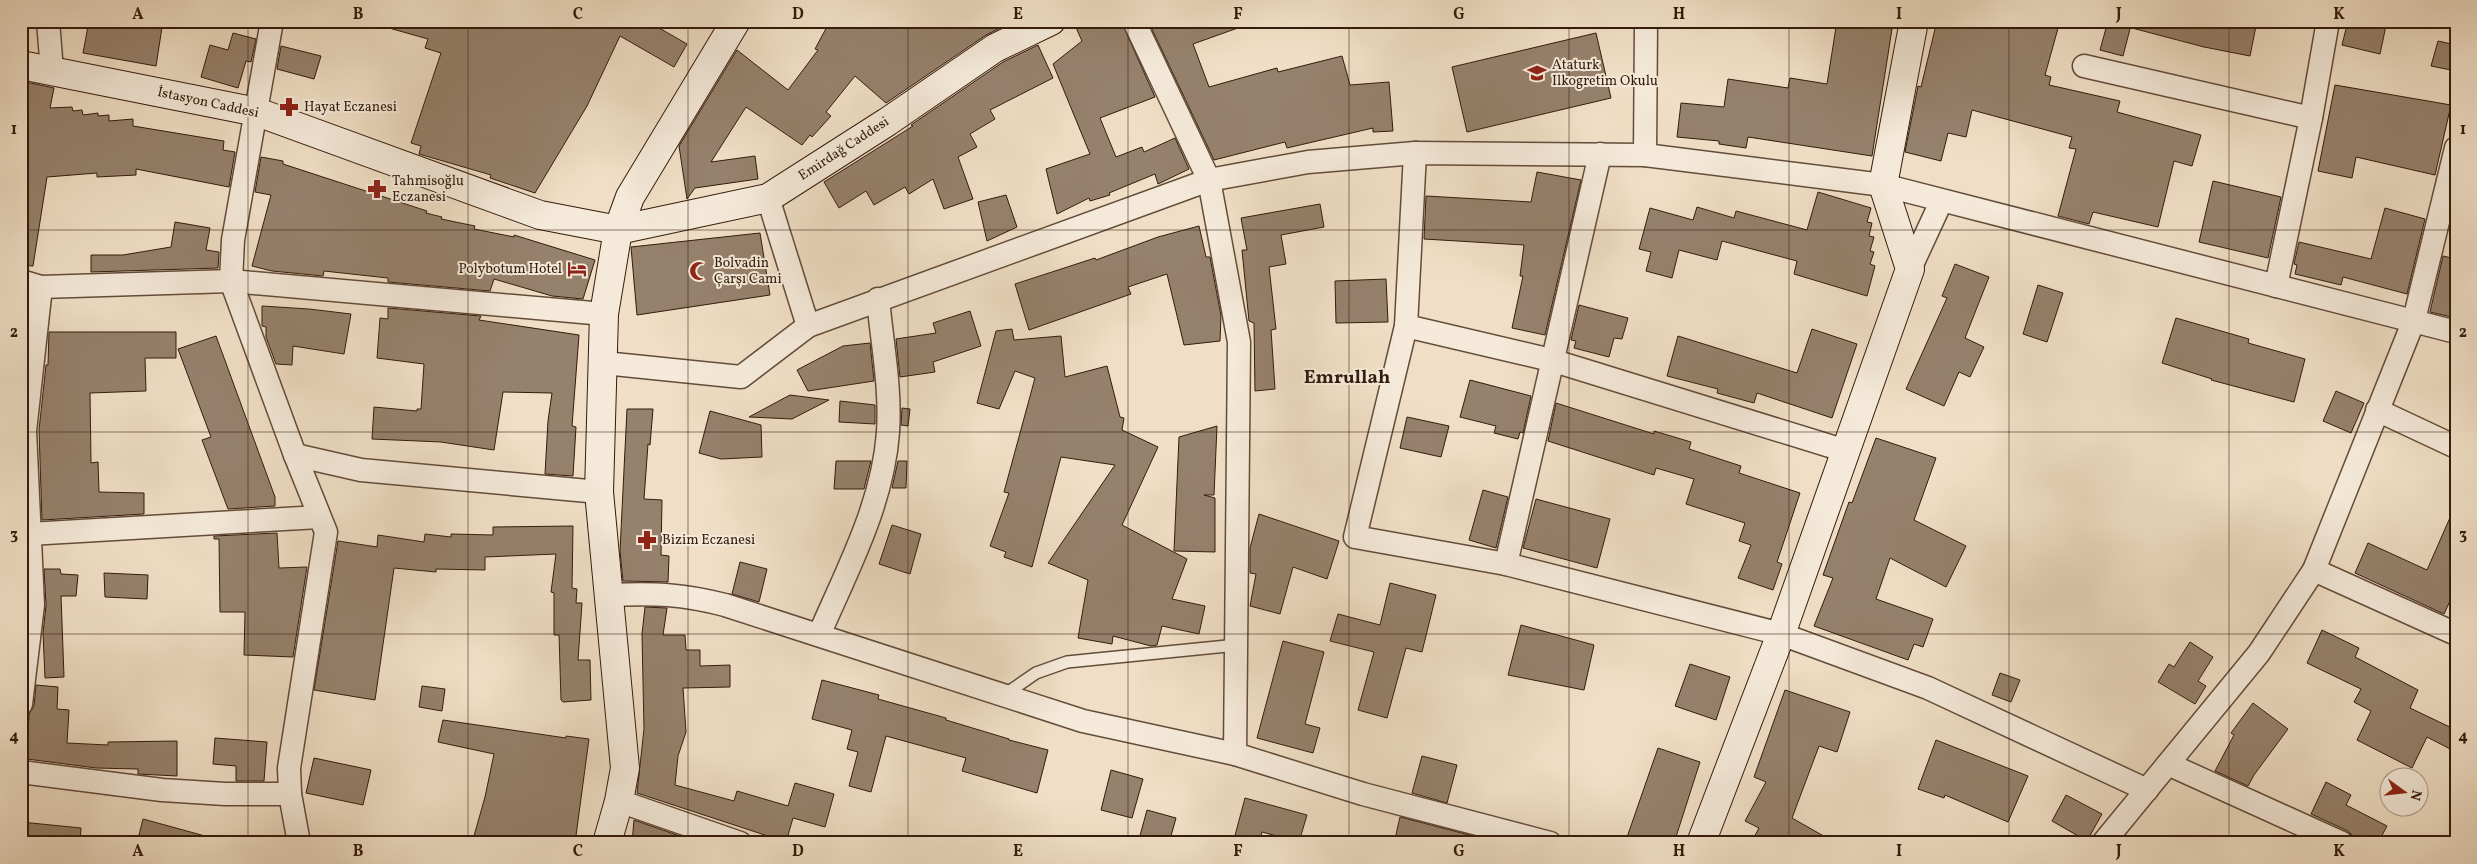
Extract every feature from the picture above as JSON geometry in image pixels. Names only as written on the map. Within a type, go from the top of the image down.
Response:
[{"type":"street","points":[[48,21],[52,71]]},
{"type":"street","points":[[272,21],[233,240],[231,281],[295,455],[326,532],[289,768],[290,794],[299,843]]},
{"type":"street","points":[[607,843],[626,768],[599,492],[604,314],[618,230],[630,197],[736,21]]},
{"type":"street","name":"Emirdağ Caddesi","points":[[618,230],[768,198],[887,122],[995,48],[1052,21]]},
{"type":"street","points":[[1134,21],[1209,180],[1239,342],[1235,754]]},
{"type":"street","points":[[1645,155],[1646,21]]},
{"type":"street","points":[[1910,269],[1883,185],[1914,21]]},
{"type":"street","points":[[2276,286],[2311,118],[2328,21]]},
{"type":"street","name":"İstasyon Caddesi","points":[[21,65],[257,112],[540,215],[618,230]]},
{"type":"street","points":[[2084,66],[2311,118]]},
{"type":"street","points":[[2103,843],[2259,653],[2314,570],[2414,320],[2456,148]]},
{"type":"street","points":[[1415,153],[1406,326],[1355,538],[1506,564],[1781,634],[1928,688],[2147,790]]},
{"type":"street","points":[[604,363],[741,377],[808,326],[1209,180],[1308,162],[1415,153],[1645,155],[1883,185],[1941,202],[2456,332]]},
{"type":"street","points":[[1506,564],[1551,360],[1600,154]]},
{"type":"street","points":[[768,198],[808,326]]},
{"type":"street","points":[[1701,843],[1781,634],[1910,269],[1941,202]]},
{"type":"street","points":[[21,704],[32,605],[25,431],[31,284],[231,281],[604,314]]},
{"type":"street","points":[[819,636],[873,510],[885,457],[889,407],[878,299]]},
{"type":"street","points":[[1406,326],[1551,360],[1846,451]]},
{"type":"street","points":[[2377,410],[2456,447]]},
{"type":"street","points":[[295,455],[361,470],[599,492]]},
{"type":"street","points":[[29,534],[319,517]]},
{"type":"street","points":[[2314,570],[2456,634]]},
{"type":"street","points":[[610,595],[662,593],[694,597],[725,605],[1082,721],[1235,754],[1363,794],[1550,843]]},
{"type":"street","points":[[2168,764],[2342,843]]},
{"type":"street","points":[[21,772],[162,790],[225,794],[290,794]]},
{"type":"street","points":[[619,801],[740,843]]},
{"type":"lane","points":[[1004,695],[1036,673],[1067,662],[1237,645]]},
{"type":"building","points":[[89,21],[163,21],[156,66],[83,53]]},
{"type":"building","points":[[390,21],[647,21],[687,44],[674,67],[620,36],[587,106],[535,193],[490,178],[491,175],[419,154],[421,146],[411,143],[441,53],[425,48],[428,39],[389,28]]},
{"type":"building","points":[[830,21],[1014,21],[986,35],[886,103],[855,76],[826,112],[831,116],[802,145],[746,107],[711,162],[755,156],[758,179],[695,188],[687,199],[679,146],[737,50],[788,90],[818,50],[815,49]]},
{"type":"building","points":[[1073,21],[1121,21],[1155,97],[1100,118],[1116,157],[1142,147],[1144,152],[1175,138],[1189,169],[1158,184],[1155,174],[1109,193],[1110,195],[1090,201],[1089,198],[1057,214],[1046,169],[1090,154],[1053,64],[1082,41]]},
{"type":"building","points":[[1160,21],[1248,21],[1249,24],[1193,44],[1209,87],[1277,68],[1278,72],[1342,56],[1350,85],[1389,82],[1393,131],[1373,132],[1373,128],[1287,148],[1285,142],[1214,160],[1150,25]]},
{"type":"building","points":[[1837,21],[1892,29],[1872,156],[1748,137],[1746,148],[1719,144],[1719,141],[1677,137],[1681,103],[1724,107],[1728,79],[1788,88],[1790,78],[1827,84]]},
{"type":"building","points":[[1937,21],[2060,21],[2045,75],[2051,77],[2049,85],[2120,101],[2117,112],[2201,135],[2192,166],[2174,161],[2158,227],[2093,212],[2089,224],[2058,216],[2076,149],[2069,148],[2072,137],[1972,110],[1966,137],[1948,133],[1941,161],[1905,152],[1918,86],[1921,87]]},
{"type":"building","points":[[2108,21],[2132,21],[2123,56],[2100,50]]},
{"type":"building","points":[[2133,21],[2257,21],[2250,56],[2204,47],[2132,28]]},
{"type":"building","points":[[2348,21],[2387,21],[2380,54],[2342,45]]},
{"type":"building","points":[[233,33],[256,39],[251,62],[246,61],[238,88],[201,77],[210,45],[228,50]]},
{"type":"building","points":[[1596,33],[1611,98],[1467,132],[1452,67]]},
{"type":"building","points":[[2438,41],[2456,45],[2456,71],[2431,66]]},
{"type":"building","points":[[1038,45],[1053,78],[990,110],[995,119],[970,134],[977,147],[958,157],[973,199],[944,209],[933,179],[909,194],[905,187],[874,205],[866,191],[839,208],[824,182],[913,126],[911,125],[1003,62]]},
{"type":"building","points":[[281,46],[321,56],[314,79],[277,69]]},
{"type":"building","points":[[21,81],[54,88],[50,108],[72,107],[73,111],[82,110],[83,115],[98,113],[98,116],[109,115],[109,121],[133,119],[133,126],[224,141],[223,150],[235,152],[229,187],[136,169],[136,175],[97,177],[97,173],[47,177],[33,266],[21,265]]},
{"type":"building","points":[[2335,85],[2451,105],[2435,175],[2356,157],[2352,178],[2318,171]]},
{"type":"building","points":[[261,157],[283,161],[283,164],[427,211],[426,213],[442,217],[441,219],[475,226],[474,229],[514,237],[514,235],[595,260],[583,299],[552,296],[494,279],[490,291],[388,282],[388,278],[324,271],[323,276],[272,271],[252,266],[271,195],[255,192]]},
{"type":"building","points":[[1537,172],[1581,180],[1545,335],[1512,328],[1523,276],[1520,276],[1524,245],[1424,239],[1426,196],[1531,202]]},
{"type":"building","points":[[2213,181],[2281,197],[2268,258],[2199,242]]},
{"type":"building","points":[[1818,192],[1871,208],[1867,222],[1872,223],[1869,236],[1874,237],[1870,251],[1874,252],[1870,264],[1875,266],[1867,296],[1794,274],[1797,261],[1722,241],[1717,260],[1679,250],[1672,278],[1646,271],[1651,252],[1639,249],[1650,208],[1693,220],[1697,207],[1734,218],[1736,211],[1807,230]]},
{"type":"building","points":[[1006,195],[1017,227],[987,241],[978,202]]},
{"type":"building","points":[[1320,204],[1324,227],[1281,235],[1286,264],[1269,267],[1276,329],[1271,330],[1275,389],[1255,391],[1254,323],[1249,321],[1242,250],[1247,250],[1241,218]]},
{"type":"building","points":[[2385,208],[2425,219],[2407,294],[2343,277],[2341,285],[2295,274],[2297,265],[2294,264],[2299,242],[2371,259]]},
{"type":"building","points":[[175,222],[210,228],[206,250],[219,252],[218,268],[91,272],[91,255],[123,255],[171,247]]},
{"type":"building","points":[[1199,226],[1206,257],[1210,257],[1221,316],[1220,341],[1184,345],[1167,274],[1128,287],[1131,294],[1029,330],[1015,284],[1095,258],[1096,260],[1158,237]]},
{"type":"building","name":"Bolvadin Çarşı Cami","points":[[760,233],[770,295],[637,315],[631,247]]},
{"type":"building","points":[[2443,256],[2456,259],[2456,318],[2430,312]]},
{"type":"building","points":[[1955,264],[1989,277],[1965,338],[1984,347],[1970,377],[1959,372],[1944,406],[1906,389],[1947,298],[1942,296]]},
{"type":"building","points":[[1386,279],[1388,322],[1336,323],[1335,281]]},
{"type":"building","points":[[2038,285],[2063,293],[2047,342],[2023,334]]},
{"type":"building","points":[[1579,305],[1628,318],[1622,339],[1614,338],[1609,357],[1574,348],[1576,341],[1571,340]]},
{"type":"building","points":[[262,306],[351,314],[344,354],[293,346],[292,365],[276,364],[266,337],[266,327],[262,326]]},
{"type":"building","points":[[388,308],[481,316],[479,320],[579,335],[572,426],[576,427],[573,476],[545,474],[548,421],[552,393],[503,392],[494,450],[441,442],[372,439],[374,407],[417,411],[417,409],[421,409],[424,364],[377,358],[380,318],[388,319]]},
{"type":"building","points":[[970,311],[981,346],[933,362],[935,372],[900,377],[896,339],[936,333],[933,323]]},
{"type":"building","points":[[2176,318],[2249,339],[2248,343],[2305,359],[2294,402],[2211,380],[2162,363]]},
{"type":"building","points":[[1012,329],[1014,340],[1061,336],[1065,377],[1107,366],[1120,417],[1124,418],[1122,430],[1158,447],[1122,525],[1187,559],[1172,599],[1205,606],[1199,634],[1162,626],[1157,645],[1151,646],[1113,636],[1112,644],[1078,638],[1088,580],[1048,563],[1115,465],[1061,457],[1032,567],[1004,557],[1006,552],[990,546],[1009,493],[1004,492],[1035,378],[1015,371],[999,409],[977,403],[996,331]]},
{"type":"building","points":[[1812,329],[1857,344],[1832,418],[1757,393],[1754,403],[1717,393],[1718,389],[1667,376],[1678,336],[1797,373]]},
{"type":"building","points":[[49,332],[176,332],[176,358],[145,358],[146,391],[90,393],[91,463],[98,462],[99,492],[144,493],[144,514],[42,520],[39,430],[46,365],[48,365]]},
{"type":"building","points":[[216,336],[275,497],[275,506],[228,509],[202,440],[211,437],[178,349]]},
{"type":"building","points":[[870,343],[874,381],[808,391],[797,370],[843,346]]},
{"type":"building","points":[[1470,380],[1531,396],[1523,433],[1520,432],[1518,439],[1494,433],[1496,426],[1460,417]]},
{"type":"building","points":[[2336,391],[2364,403],[2351,433],[2323,421]]},
{"type":"building","points":[[790,395],[829,400],[792,419],[749,417]]},
{"type":"building","points":[[840,401],[875,405],[875,424],[839,422]]},
{"type":"building","points":[[1556,403],[1654,434],[1654,431],[1691,442],[1689,449],[1741,466],[1739,473],[1800,493],[1777,562],[1782,564],[1773,590],[1738,578],[1751,545],[1739,541],[1745,523],[1686,504],[1694,479],[1656,468],[1654,475],[1548,441]]},
{"type":"building","points":[[902,408],[910,409],[908,426],[901,425]]},
{"type":"building","points":[[627,409],[653,409],[644,499],[662,500],[661,555],[669,556],[668,582],[623,581],[620,551]]},
{"type":"building","points":[[710,411],[761,425],[762,457],[721,459],[699,453]]},
{"type":"building","points":[[1407,417],[1449,426],[1441,457],[1400,448]]},
{"type":"building","points":[[1217,426],[1214,495],[1204,495],[1215,498],[1215,552],[1174,551],[1179,437]]},
{"type":"building","points":[[1876,438],[1936,458],[1914,520],[1966,546],[1946,587],[1890,558],[1876,599],[1933,619],[1923,647],[1914,644],[1908,660],[1814,626],[1833,578],[1823,575],[1849,502],[1852,503]]},
{"type":"building","points":[[836,461],[871,461],[864,489],[834,489]]},
{"type":"building","points":[[898,461],[907,461],[906,488],[892,488]]},
{"type":"building","points":[[1483,490],[1508,497],[1496,548],[1469,540]]},
{"type":"building","points":[[1536,499],[1610,519],[1597,568],[1523,548]]},
{"type":"building","points":[[2456,504],[2456,588],[2444,614],[2355,573],[2368,543],[2427,570]]},
{"type":"building","points":[[1259,514],[1339,541],[1327,579],[1293,567],[1280,614],[1250,606],[1256,574],[1250,573],[1250,548]]},
{"type":"building","points":[[892,525],[921,534],[910,574],[879,564]]},
{"type":"building","points":[[573,526],[572,588],[577,589],[576,603],[582,603],[578,660],[590,660],[591,700],[563,702],[561,700],[559,635],[554,635],[554,593],[551,592],[556,554],[485,557],[485,570],[436,569],[436,572],[394,568],[375,700],[314,690],[338,541],[377,547],[378,535],[424,542],[425,534],[451,537],[451,534],[493,535],[493,527]]},
{"type":"building","points":[[277,533],[279,568],[307,567],[293,657],[244,655],[245,612],[220,612],[219,539],[214,539],[214,536]]},
{"type":"building","points":[[740,562],[767,569],[759,602],[732,594]]},
{"type":"building","points":[[44,569],[60,569],[61,574],[78,575],[76,596],[61,596],[64,677],[45,678],[43,633],[46,605]]},
{"type":"building","points":[[104,573],[148,575],[147,599],[105,597]]},
{"type":"building","points":[[1390,583],[1436,595],[1422,652],[1406,648],[1387,718],[1358,710],[1374,652],[1330,641],[1338,614],[1380,625]]},
{"type":"building","points":[[645,607],[667,608],[663,635],[685,635],[686,650],[700,650],[700,666],[730,665],[730,687],[683,688],[686,732],[678,756],[675,785],[734,801],[737,791],[788,806],[795,783],[834,794],[825,827],[793,818],[786,842],[637,793],[644,729],[642,634]]},
{"type":"building","points":[[1521,625],[1594,645],[1584,690],[1508,675]]},
{"type":"building","points":[[2322,630],[2359,648],[2355,657],[2418,690],[2410,708],[2456,730],[2456,752],[2427,737],[2413,766],[2408,766],[2357,740],[2371,711],[2354,702],[2361,689],[2307,663]]},
{"type":"building","points":[[1283,641],[1324,652],[1305,724],[1320,728],[1313,753],[1257,738]]},
{"type":"building","points":[[2190,642],[2213,657],[2198,681],[2206,686],[2195,704],[2158,682],[2169,664],[2174,667]]},
{"type":"building","points":[[1690,664],[1730,677],[1716,720],[1675,706]]},
{"type":"building","points":[[2000,673],[2020,680],[2011,702],[1992,695]]},
{"type":"building","points":[[822,680],[879,695],[878,699],[946,718],[946,720],[1009,740],[1048,750],[1037,793],[962,771],[966,758],[886,736],[871,792],[849,786],[858,752],[847,749],[852,730],[812,719]]},
{"type":"building","points":[[36,685],[58,687],[57,709],[69,710],[67,743],[108,745],[108,742],[177,741],[177,776],[138,774],[138,769],[96,768],[27,759],[29,714],[34,706]]},
{"type":"building","points":[[422,686],[445,689],[442,711],[419,707]]},
{"type":"building","points":[[1785,690],[1850,712],[1837,752],[1819,746],[1792,818],[1836,843],[1751,843],[1759,828],[1745,821],[1766,782],[1754,777]]},
{"type":"building","points":[[2253,703],[2288,729],[2248,786],[2215,771],[2234,735],[2231,733]]},
{"type":"building","points":[[443,720],[566,738],[566,736],[589,739],[575,843],[541,840],[540,843],[472,843],[485,797],[494,754],[438,742]]},
{"type":"building","points":[[215,738],[267,742],[264,781],[236,781],[236,766],[213,764]]},
{"type":"building","points":[[1936,740],[2028,776],[2008,822],[1945,795],[1944,798],[1918,789]]},
{"type":"building","points":[[1658,748],[1700,762],[1674,843],[1625,843]]},
{"type":"building","points":[[1422,756],[1457,765],[1447,803],[1412,793]]},
{"type":"building","points":[[314,758],[371,770],[363,805],[306,793]]},
{"type":"building","points":[[1111,770],[1143,779],[1132,818],[1101,810]]},
{"type":"building","points":[[2326,782],[2351,795],[2346,805],[2387,826],[2378,843],[2355,843],[2353,836],[2348,831],[2311,814]]},
{"type":"building","points":[[2066,795],[2102,814],[2087,841],[2052,821]]},
{"type":"building","points":[[1245,798],[1307,815],[1299,842],[1262,832],[1259,843],[1233,843]]},
{"type":"building","points":[[1147,810],[1176,818],[1169,843],[1138,843]]},
{"type":"building","points":[[1400,817],[1481,838],[1480,843],[1394,843]]},
{"type":"building","points":[[143,819],[205,836],[204,843],[137,843]]},
{"type":"building","points":[[634,820],[697,842],[697,843],[632,843]]},
{"type":"building","points":[[21,822],[81,828],[80,843],[21,843]]},
{"type":"place","name":"Ataturk Ilkogretim Okulu","points":[[1537,73]]},
{"type":"place","name":"Hayat Eczanesi","points":[[289,107]]},
{"type":"place","name":"Tahmisoğlu Eczanesi","points":[[377,189]]},
{"type":"place","name":"Polybotum Hotel","points":[[577,269]]},
{"type":"place","name":"Bolvadin Çarşı Cami","points":[[699,271]]},
{"type":"place","name":"Bizim Eczanesi","points":[[647,540]]},
{"type":"district","name":"Emrullah","points":[[1347,378]]}]
